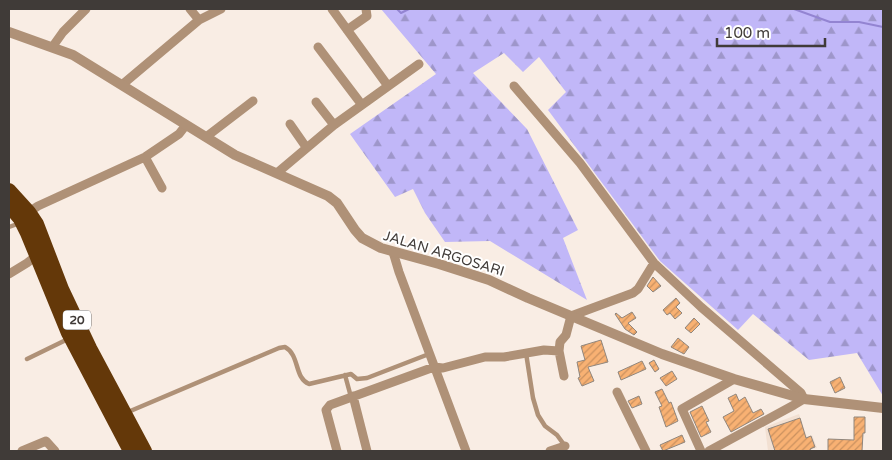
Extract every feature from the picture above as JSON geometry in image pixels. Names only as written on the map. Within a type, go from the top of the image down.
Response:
[{"type":"highway","name":"20","points":[[9,190],[20,220]]},
{"type":"highway","name":"20","points":[[9,206],[42,252],[145,451]]},
{"type":"highway","name":"20","points":[[42,252],[54,300],[130,451]]},
{"type":"street","points":[[52,46],[86,9]]},
{"type":"street","points":[[190,9],[199,20]]},
{"type":"street","points":[[123,84],[199,20],[221,9]]},
{"type":"street","points":[[332,9],[388,86]]},
{"type":"street","points":[[347,30],[367,16],[366,9]]},
{"type":"street","name":"JALAN ARGOSARI","points":[[9,32],[74,54],[235,155],[328,196],[336,203],[362,238],[372,244],[393,252],[490,280],[662,354],[734,379],[804,399],[883,408]]},
{"type":"street","points":[[318,47],[362,105]]},
{"type":"street","points":[[277,173],[334,125],[419,64]]},
{"type":"street","points":[[514,86],[580,163],[654,263],[701,307],[800,393],[804,399],[709,451]]},
{"type":"street","points":[[206,137],[253,101]]},
{"type":"street","points":[[316,102],[334,125]]},
{"type":"street","points":[[290,124],[306,147]]},
{"type":"street","points":[[20,220],[38,206],[145,157],[179,134],[186,126]]},
{"type":"street","points":[[145,157],[162,188]]},
{"type":"street","points":[[9,274],[42,252]]},
{"type":"street","points":[[393,252],[466,451]]},
{"type":"street","points":[[564,376],[559,351],[560,342],[566,335],[571,316],[633,293],[638,289],[654,263]]},
{"type":"street","points":[[338,451],[326,409],[330,405],[434,367],[443,368],[485,357],[544,350],[559,351]]},
{"type":"street","points":[[700,451],[682,409],[734,379]]},
{"type":"street","points":[[617,392],[646,451]]},
{"type":"street","points":[[352,397],[368,451]]},
{"type":"street","points":[[22,451],[46,441],[55,451]]},
{"type":"street","points":[[550,451],[565,446]]},
{"type":"lane","points":[[26,359],[71,337]]},
{"type":"lane","points":[[125,414],[279,348],[285,347],[291,350],[304,382],[309,384],[354,374],[357,379],[367,378],[429,354]]},
{"type":"lane","points":[[526,353],[533,398],[538,415],[545,426],[557,435],[565,446]]},
{"type":"lane","points":[[345,375],[352,397]]},
{"type":"shaded area","points":[[799,414],[807,437],[812,435],[817,448],[812,449],[812,451],[768,451],[765,427]]},
{"type":"green space","points":[[381,9],[883,9],[883,396],[857,353],[809,360],[753,314],[738,330],[660,261],[548,110],[566,92],[539,57],[523,72],[504,53],[473,73],[527,129],[578,230],[563,238],[587,300],[490,241],[445,242],[425,213],[413,189],[395,197],[350,134],[436,74]]},
{"type":"building","points":[[653,277],[661,286],[653,292],[647,286]]},
{"type":"building","points":[[676,298],[680,303],[676,307],[682,313],[675,319],[670,313],[667,315],[663,310]]},
{"type":"building","points":[[632,312],[636,318],[628,323],[637,332],[634,335],[625,329],[615,314],[622,318]]},
{"type":"building","points":[[694,318],[700,324],[691,333],[685,328]]},
{"type":"building","points":[[678,338],[689,347],[684,354],[671,347]]},
{"type":"building","points":[[601,340],[608,362],[588,367],[594,381],[582,386],[578,378],[580,377],[577,362],[585,360],[581,346]]},
{"type":"building","points":[[654,360],[659,369],[655,372],[649,363]]},
{"type":"building","points":[[642,361],[646,369],[621,380],[618,372]]},
{"type":"building","points":[[672,371],[677,379],[666,386],[660,378]]},
{"type":"building","points":[[840,377],[845,388],[835,393],[830,382]]},
{"type":"building","points":[[662,389],[669,403],[671,402],[678,421],[666,427],[659,407],[662,406],[655,392]]},
{"type":"building","points":[[736,394],[739,401],[745,397],[753,413],[761,409],[764,414],[731,432],[723,417],[734,411],[728,398]]},
{"type":"building","points":[[639,396],[642,404],[632,408],[628,401]]},
{"type":"building","points":[[702,406],[709,421],[706,422],[711,432],[701,437],[690,412]]},
{"type":"building","points":[[854,417],[865,417],[862,451],[828,451],[828,439],[854,440]]},
{"type":"building","points":[[800,418],[806,438],[811,436],[815,447],[810,449],[811,451],[775,451],[768,429]]},
{"type":"building","points":[[682,435],[685,442],[663,451],[660,445]]},
{"type":"waterway","points":[[397,9],[401,13],[409,9]]},
{"type":"waterway","points":[[794,9],[830,22],[859,22],[883,27]]}]
